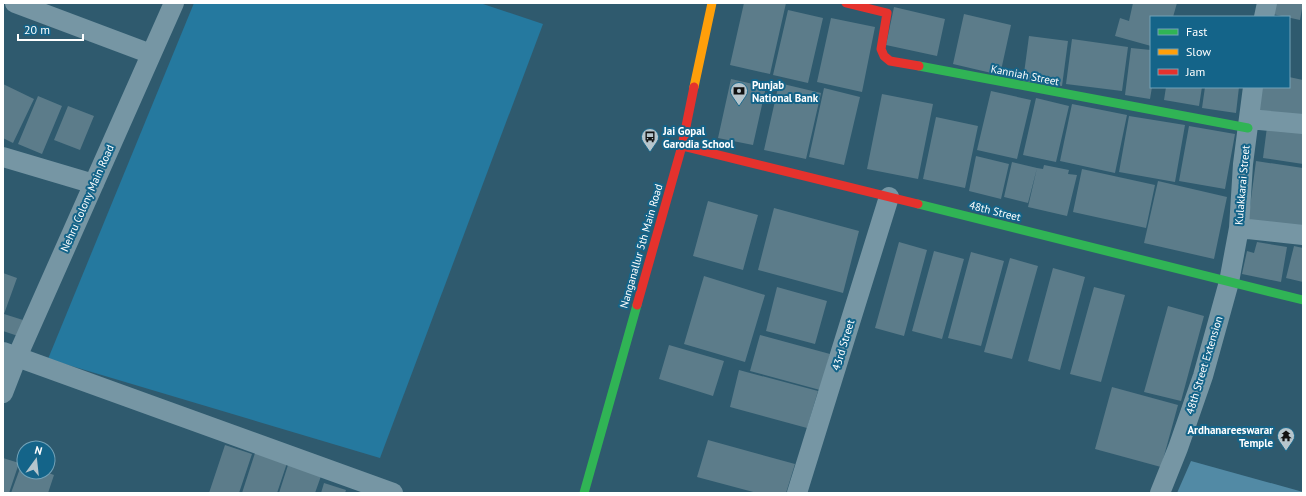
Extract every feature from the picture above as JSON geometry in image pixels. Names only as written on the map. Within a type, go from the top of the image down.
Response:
[{"type":"street","points":[[15,3],[151,54]]},
{"type":"street","name":"Nehru Colony Main Road","points":[[3,393],[10,354],[94,184],[174,3]]},
{"type":"street","name":"Nanganallur 5th Main Road","points":[[584,493],[682,146],[712,3]]},
{"type":"street","name":"Kanniah Street","points":[[846,3],[888,8],[881,49],[884,56],[890,61],[1248,124]]},
{"type":"street","points":[[1264,16],[1266,3]]},
{"type":"street","name":"Kulakkarai Street","points":[[1229,282],[1239,228],[1243,164],[1254,88]]},
{"type":"street","points":[[1248,124],[1303,124]]},
{"type":"street","name":"48th Street","points":[[682,146],[1303,300]]},
{"type":"street","points":[[3,157],[94,184]]},
{"type":"street","name":"43rd Street","points":[[798,493],[889,197]]},
{"type":"street","points":[[1239,228],[1303,235]]},
{"type":"street","name":"48th Street Extension","points":[[1160,493],[1178,448],[1203,376],[1229,282]]},
{"type":"street","points":[[10,354],[393,493]]},
{"type":"shaded area","points":[[194,3],[480,3],[543,24],[380,458],[48,359]]},
{"type":"shaded area","points":[[1191,461],[1303,492],[1303,493],[1177,493]]},
{"type":"building","points":[[744,3],[786,3],[770,74],[730,65]]},
{"type":"building","points":[[1133,3],[1177,3],[1173,16],[1150,16],[1150,46],[1115,36],[1120,18],[1129,21]]},
{"type":"building","points":[[1271,3],[1303,3],[1300,20],[1290,18],[1290,16],[1268,13]]},
{"type":"building","points":[[894,7],[945,19],[937,56],[886,45]]},
{"type":"building","points":[[788,10],[823,18],[808,83],[773,75]]},
{"type":"building","points":[[964,14],[1011,25],[1000,75],[953,64]]},
{"type":"building","points":[[831,18],[875,27],[862,92],[817,82]]},
{"type":"building","points":[[1029,36],[1068,41],[1062,86],[1023,81]]},
{"type":"building","points":[[1072,39],[1128,47],[1122,91],[1066,84]]},
{"type":"building","points":[[1131,48],[1150,50],[1150,88],[1152,88],[1150,99],[1125,95]]},
{"type":"building","points":[[1290,77],[1303,80],[1303,117],[1257,110],[1260,88],[1290,88]]},
{"type":"building","points":[[731,79],[766,87],[753,145],[718,138]]},
{"type":"building","points":[[779,83],[821,93],[806,159],[764,150]]},
{"type":"building","points":[[3,84],[34,99],[13,143],[3,138]]},
{"type":"building","points":[[824,88],[860,97],[844,165],[809,157]]},
{"type":"building","points":[[1166,88],[1202,88],[1199,106],[1164,100]]},
{"type":"building","points":[[1205,88],[1239,88],[1236,113],[1202,108]]},
{"type":"building","points":[[991,91],[1031,100],[1017,159],[977,150]]},
{"type":"building","points":[[882,94],[933,104],[918,179],[867,169]]},
{"type":"building","points":[[38,96],[62,106],[42,154],[18,144]]},
{"type":"building","points":[[1036,98],[1069,106],[1056,162],[1023,155]]},
{"type":"building","points":[[1072,104],[1127,115],[1115,173],[1060,161]]},
{"type":"building","points":[[68,106],[94,116],[80,150],[54,140]]},
{"type":"building","points":[[1129,116],[1185,125],[1175,182],[1119,172]]},
{"type":"building","points":[[936,117],[978,126],[965,188],[923,179]]},
{"type":"building","points":[[1189,126],[1235,134],[1225,189],[1179,181]]},
{"type":"building","points":[[1267,127],[1303,132],[1303,164],[1263,158]]},
{"type":"building","points":[[976,156],[1009,164],[1001,199],[969,191]]},
{"type":"building","points":[[1256,161],[1303,168],[1303,230],[1248,222]]},
{"type":"building","points":[[1012,162],[1037,168],[1028,203],[1004,197]]},
{"type":"building","points":[[1044,165],[1069,170],[1068,174],[1077,175],[1067,216],[1028,207],[1037,168],[1043,169]]},
{"type":"building","points":[[1082,169],[1155,185],[1146,228],[1073,212]]},
{"type":"building","points":[[1158,181],[1227,197],[1214,259],[1144,243]]},
{"type":"building","points":[[708,201],[758,215],[743,270],[693,256]]},
{"type":"building","points":[[774,208],[859,231],[843,293],[758,270]]},
{"type":"building","points":[[899,242],[927,250],[904,336],[875,328]]},
{"type":"building","points":[[1257,242],[1287,247],[1281,282],[1242,274],[1247,251],[1254,253]]},
{"type":"building","points":[[1294,246],[1303,248],[1303,282],[1286,278]]},
{"type":"building","points":[[934,251],[964,259],[942,339],[912,331]]},
{"type":"building","points":[[971,252],[1004,261],[981,346],[948,338]]},
{"type":"building","points":[[1010,258],[1038,266],[1012,359],[984,352]]},
{"type":"building","points":[[1053,268],[1085,277],[1060,370],[1028,361]]},
{"type":"building","points":[[3,273],[17,278],[4,314],[23,320],[18,336],[3,331]]},
{"type":"building","points":[[704,276],[765,295],[745,362],[684,344]]},
{"type":"building","points":[[777,287],[827,301],[815,344],[766,331]]},
{"type":"building","points":[[1094,287],[1125,295],[1101,382],[1070,374]]},
{"type":"building","points":[[1168,306],[1204,316],[1181,401],[1144,392]]},
{"type":"building","points":[[760,335],[830,354],[820,390],[750,371]]},
{"type":"building","points":[[669,345],[724,361],[713,396],[659,379]]},
{"type":"building","points":[[739,370],[818,391],[807,428],[730,407]]},
{"type":"building","points":[[1112,387],[1178,405],[1161,467],[1095,449]]},
{"type":"building","points":[[708,440],[795,464],[786,493],[757,493],[697,477]]},
{"type":"building","points":[[225,445],[252,454],[239,493],[209,493]]},
{"type":"building","points":[[255,453],[287,463],[277,493],[242,493]]},
{"type":"building","points":[[3,458],[16,462],[16,472],[9,493],[3,493]]},
{"type":"building","points":[[288,465],[321,476],[315,493],[279,493]]},
{"type":"building","points":[[16,479],[52,480],[48,493],[11,493]]},
{"type":"building","points":[[324,483],[346,490],[345,493],[321,493]]},
{"type":"traffic: fast","points":[[919,66],[1248,128]]},
{"type":"traffic: fast","points":[[918,204],[1303,300]]},
{"type":"traffic: fast","points":[[584,493],[637,305]]},
{"type":"traffic: slow","points":[[694,87],[712,3]]},
{"type":"traffic: jam","points":[[846,3],[887,13],[881,49],[884,56],[890,61],[919,66]]},
{"type":"traffic: jam","points":[[637,305],[682,146],[694,87]]},
{"type":"traffic: jam","points":[[682,146],[918,204]]},
{"type":"place","name":"Punjab National Bank","points":[[739,106]]},
{"type":"place","name":"Jai Gopal Garodia School","points":[[650,152]]},
{"type":"place","name":"Ardhanareeswarar Temple","points":[[1286,451]]}]
